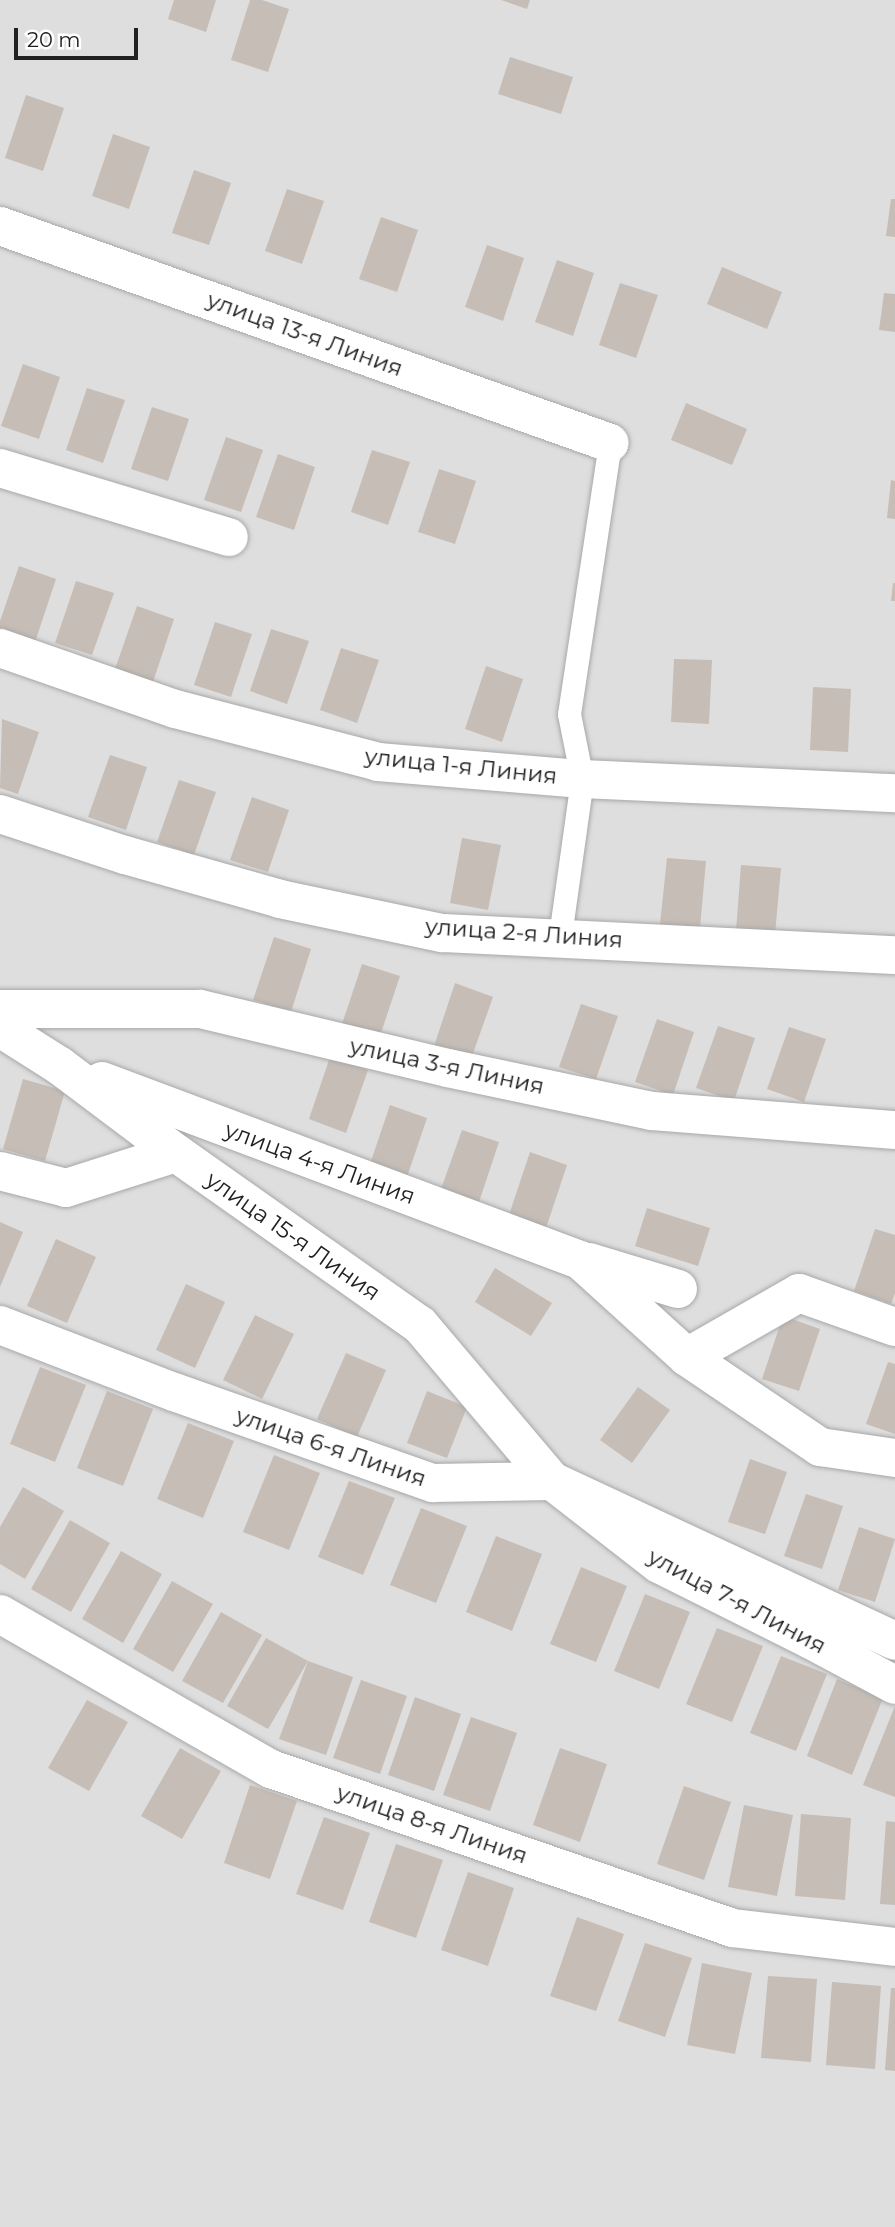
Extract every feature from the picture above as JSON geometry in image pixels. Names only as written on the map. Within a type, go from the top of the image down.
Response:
[{"type":"street","name":"улица 13-я Линия","points":[[0,226],[610,443]]},
{"type":"street","points":[[0,468],[229,537]]},
{"type":"street","name":"улица 1-я Линия","points":[[0,648],[175,709],[378,762],[582,779],[895,793]]},
{"type":"street","name":"улица 2-я Линия","points":[[0,814],[125,855],[280,899],[442,933],[561,936],[895,955]]},
{"type":"street","name":"улица 3-я Линия","points":[[0,1009],[200,1010],[448,1068],[652,1111],[895,1130]]},
{"type":"street","name":"улица 15-я Линия","points":[[0,1028],[60,1066],[176,1153],[420,1325],[552,1481]]},
{"type":"street","name":"улица 4-я Линия","points":[[60,1066],[580,1260],[678,1289]]},
{"type":"street","points":[[0,1171],[65,1188],[176,1153]]},
{"type":"street","name":"улица 4-я Линия","points":[[580,1260],[687,1357],[820,1447],[895,1458]]},
{"type":"street","points":[[687,1357],[799,1293],[895,1327]]},
{"type":"street","name":"улица 6-я Линия","points":[[0,1325],[174,1392],[433,1483],[552,1481],[895,1641]]},
{"type":"street","name":"улица 7-я Линия","points":[[552,1481],[659,1564],[895,1685]]},
{"type":"street","name":"улица 8-я Линия","points":[[0,1614],[271,1769],[733,1928],[895,1947]]},
{"type":"lane","points":[[561,936],[582,779],[569,714],[610,443]]},
{"type":"shaded area","points":[[0,0],[895,0],[895,2227],[0,2227]]},
{"type":"building","points":[[174,0],[216,0],[206,32],[168,19]]},
{"type":"building","points":[[250,0],[262,0],[289,9],[268,72],[231,60]]},
{"type":"building","points":[[501,0],[530,0],[527,9]]},
{"type":"building","points":[[510,57],[573,77],[561,114],[498,94]]},
{"type":"building","points":[[26,95],[64,108],[43,171],[5,158]]},
{"type":"building","points":[[113,134],[150,147],[129,209],[92,196]]},
{"type":"building","points":[[194,170],[231,183],[209,245],[172,233]]},
{"type":"building","points":[[287,189],[324,201],[302,264],[265,251]]},
{"type":"building","points":[[891,199],[895,199],[895,237],[886,236]]},
{"type":"building","points":[[381,217],[418,230],[397,292],[359,279]]},
{"type":"building","points":[[487,245],[524,258],[503,321],[465,307]]},
{"type":"building","points":[[557,260],[594,273],[573,336],[535,322]]},
{"type":"building","points":[[722,267],[782,292],[767,329],[707,304]]},
{"type":"building","points":[[620,283],[658,295],[636,358],[599,345]]},
{"type":"building","points":[[884,293],[895,294],[895,332],[879,330]]},
{"type":"building","points":[[23,364],[60,377],[39,439],[1,426]]},
{"type":"building","points":[[87,388],[125,400],[103,463],[66,450]]},
{"type":"building","points":[[686,403],[747,429],[732,465],[671,440]]},
{"type":"building","points":[[152,407],[189,419],[168,481],[131,469]]},
{"type":"building","points":[[226,437],[263,450],[241,512],[204,500]]},
{"type":"building","points":[[372,450],[410,462],[388,525],[351,512]]},
{"type":"building","points":[[278,454],[315,467],[294,530],[256,517]]},
{"type":"building","points":[[439,469],[476,481],[455,544],[418,532]]},
{"type":"building","points":[[891,480],[895,481],[895,519],[887,518]]},
{"type":"building","points":[[19,566],[56,579],[35,642],[0,630],[0,621]]},
{"type":"building","points":[[76,581],[114,593],[92,655],[55,643]]},
{"type":"building","points":[[893,583],[895,601],[891,601]]},
{"type":"building","points":[[137,606],[174,619],[153,682],[115,669]]},
{"type":"building","points":[[215,622],[252,634],[231,697],[194,685]]},
{"type":"building","points":[[271,629],[309,641],[287,704],[250,691]]},
{"type":"building","points":[[341,648],[379,660],[357,723],[320,710]]},
{"type":"building","points":[[674,659],[712,660],[709,724],[671,722]]},
{"type":"building","points":[[486,666],[523,679],[502,742],[465,729]]},
{"type":"building","points":[[813,687],[851,689],[848,752],[810,750]]},
{"type":"building","points":[[2,719],[39,732],[18,794],[0,788]]},
{"type":"building","points":[[110,755],[147,767],[126,830],[88,817]]},
{"type":"building","points":[[179,780],[216,792],[194,855],[157,842]]},
{"type":"building","points":[[252,797],[289,810],[268,872],[230,860]]},
{"type":"building","points":[[462,838],[501,845],[488,910],[450,903]]},
{"type":"building","points":[[667,858],[706,861],[700,928],[660,924]]},
{"type":"building","points":[[741,865],[781,868],[775,934],[736,931]]},
{"type":"building","points":[[274,937],[311,949],[291,1012],[253,1000]]},
{"type":"building","points":[[362,964],[400,976],[379,1039],[341,1027]]},
{"type":"building","points":[[455,983],[493,997],[471,1059],[434,1046]]},
{"type":"building","points":[[581,1004],[618,1016],[596,1079],[559,1067]]},
{"type":"building","points":[[657,1019],[694,1032],[673,1095],[635,1082]]},
{"type":"building","points":[[718,1026],[755,1038],[734,1101],[696,1088]]},
{"type":"building","points":[[789,1027],[826,1039],[804,1102],[767,1089]]},
{"type":"building","points":[[330,1057],[368,1070],[346,1133],[309,1119]]},
{"type":"building","points":[[23,1079],[65,1091],[45,1161],[3,1149]]},
{"type":"building","points":[[390,1105],[427,1118],[406,1180],[369,1167]]},
{"type":"building","points":[[462,1130],[499,1142],[478,1205],[440,1192]]},
{"type":"building","points":[[530,1152],[567,1165],[546,1228],[509,1215]]},
{"type":"building","points":[[647,1208],[710,1228],[698,1266],[635,1246]]},
{"type":"building","points":[[0,1222],[23,1232],[0,1287]]},
{"type":"building","points":[[875,1229],[895,1235],[895,1293],[891,1304],[854,1291]]},
{"type":"building","points":[[56,1239],[96,1257],[67,1323],[27,1306]]},
{"type":"building","points":[[495,1268],[552,1303],[531,1336],[475,1302]]},
{"type":"building","points":[[186,1284],[225,1302],[195,1368],[156,1350]]},
{"type":"building","points":[[255,1315],[294,1334],[262,1399],[223,1380]]},
{"type":"building","points":[[783,1316],[820,1329],[799,1391],[762,1379]]},
{"type":"building","points":[[346,1353],[386,1370],[357,1437],[317,1419]]},
{"type":"building","points":[[888,1362],[895,1364],[895,1434],[866,1424]]},
{"type":"building","points":[[40,1367],[86,1385],[55,1462],[10,1444]]},
{"type":"building","points":[[638,1387],[670,1410],[632,1463],[600,1440]]},
{"type":"building","points":[[107,1391],[153,1409],[123,1486],[77,1468]]},
{"type":"building","points":[[427,1391],[467,1407],[447,1458],[407,1443]]},
{"type":"building","points":[[188,1423],[234,1441],[203,1518],[157,1499]]},
{"type":"building","points":[[274,1455],[320,1473],[289,1550],[243,1532]]},
{"type":"building","points":[[750,1459],[787,1472],[765,1534],[728,1522]]},
{"type":"building","points":[[349,1481],[395,1498],[363,1575],[318,1557]]},
{"type":"building","points":[[23,1487],[64,1511],[25,1579],[0,1564],[0,1527]]},
{"type":"building","points":[[806,1494],[843,1506],[822,1569],[784,1556]]},
{"type":"building","points":[[421,1508],[467,1526],[436,1603],[390,1585]]},
{"type":"building","points":[[70,1520],[110,1543],[71,1612],[31,1589]]},
{"type":"building","points":[[859,1527],[895,1539],[875,1602],[838,1590]]},
{"type":"building","points":[[496,1536],[542,1554],[512,1631],[466,1612]]},
{"type":"building","points":[[121,1551],[162,1574],[123,1643],[82,1619]]},
{"type":"building","points":[[581,1567],[627,1586],[596,1662],[550,1644]]},
{"type":"building","points":[[172,1581],[213,1604],[173,1672],[133,1649]]},
{"type":"building","points":[[645,1594],[690,1612],[659,1689],[614,1671]]},
{"type":"building","points":[[221,1612],[262,1635],[223,1703],[182,1681]]},
{"type":"building","points":[[717,1628],[763,1646],[732,1722],[686,1704]]},
{"type":"building","points":[[266,1638],[308,1661],[268,1729],[227,1706]]},
{"type":"building","points":[[781,1656],[827,1674],[796,1751],[750,1733]]},
{"type":"building","points":[[308,1661],[353,1677],[326,1755],[279,1739]]},
{"type":"building","points":[[837,1679],[883,1698],[852,1775],[807,1756]]},
{"type":"building","points":[[361,1680],[407,1696],[380,1774],[333,1758]]},
{"type":"building","points":[[415,1697],[461,1714],[434,1791],[388,1775]]},
{"type":"building","points":[[87,1700],[128,1722],[89,1791],[48,1768]]},
{"type":"building","points":[[895,1706],[895,1797],[863,1785]]},
{"type":"building","points":[[471,1717],[517,1733],[490,1811],[443,1795]]},
{"type":"building","points":[[180,1748],[221,1771],[182,1839],[141,1816]]},
{"type":"building","points":[[560,1748],[607,1764],[580,1842],[533,1825]]},
{"type":"building","points":[[250,1785],[297,1801],[270,1879],[224,1863]]},
{"type":"building","points":[[684,1786],[731,1802],[704,1880],[657,1864]]},
{"type":"building","points":[[744,1805],[793,1815],[777,1896],[728,1887]]},
{"type":"building","points":[[801,1814],[851,1818],[845,1900],[795,1896]]},
{"type":"building","points":[[324,1817],[370,1833],[343,1910],[296,1894]]},
{"type":"building","points":[[886,1821],[895,1822],[895,1905],[880,1904]]},
{"type":"building","points":[[396,1844],[443,1860],[416,1938],[369,1922]]},
{"type":"building","points":[[468,1872],[514,1888],[488,1966],[441,1950]]},
{"type":"building","points":[[577,1917],[624,1934],[596,2011],[550,1996]]},
{"type":"building","points":[[645,1943],[692,1958],[665,2037],[618,2021]]},
{"type":"building","points":[[702,1963],[752,1973],[735,2054],[687,2045]]},
{"type":"building","points":[[768,1976],[817,1979],[811,2062],[761,2058]]},
{"type":"building","points":[[832,1982],[881,1986],[875,2069],[826,2065]]},
{"type":"building","points":[[891,1988],[895,1988],[895,2071],[885,2070]]}]
